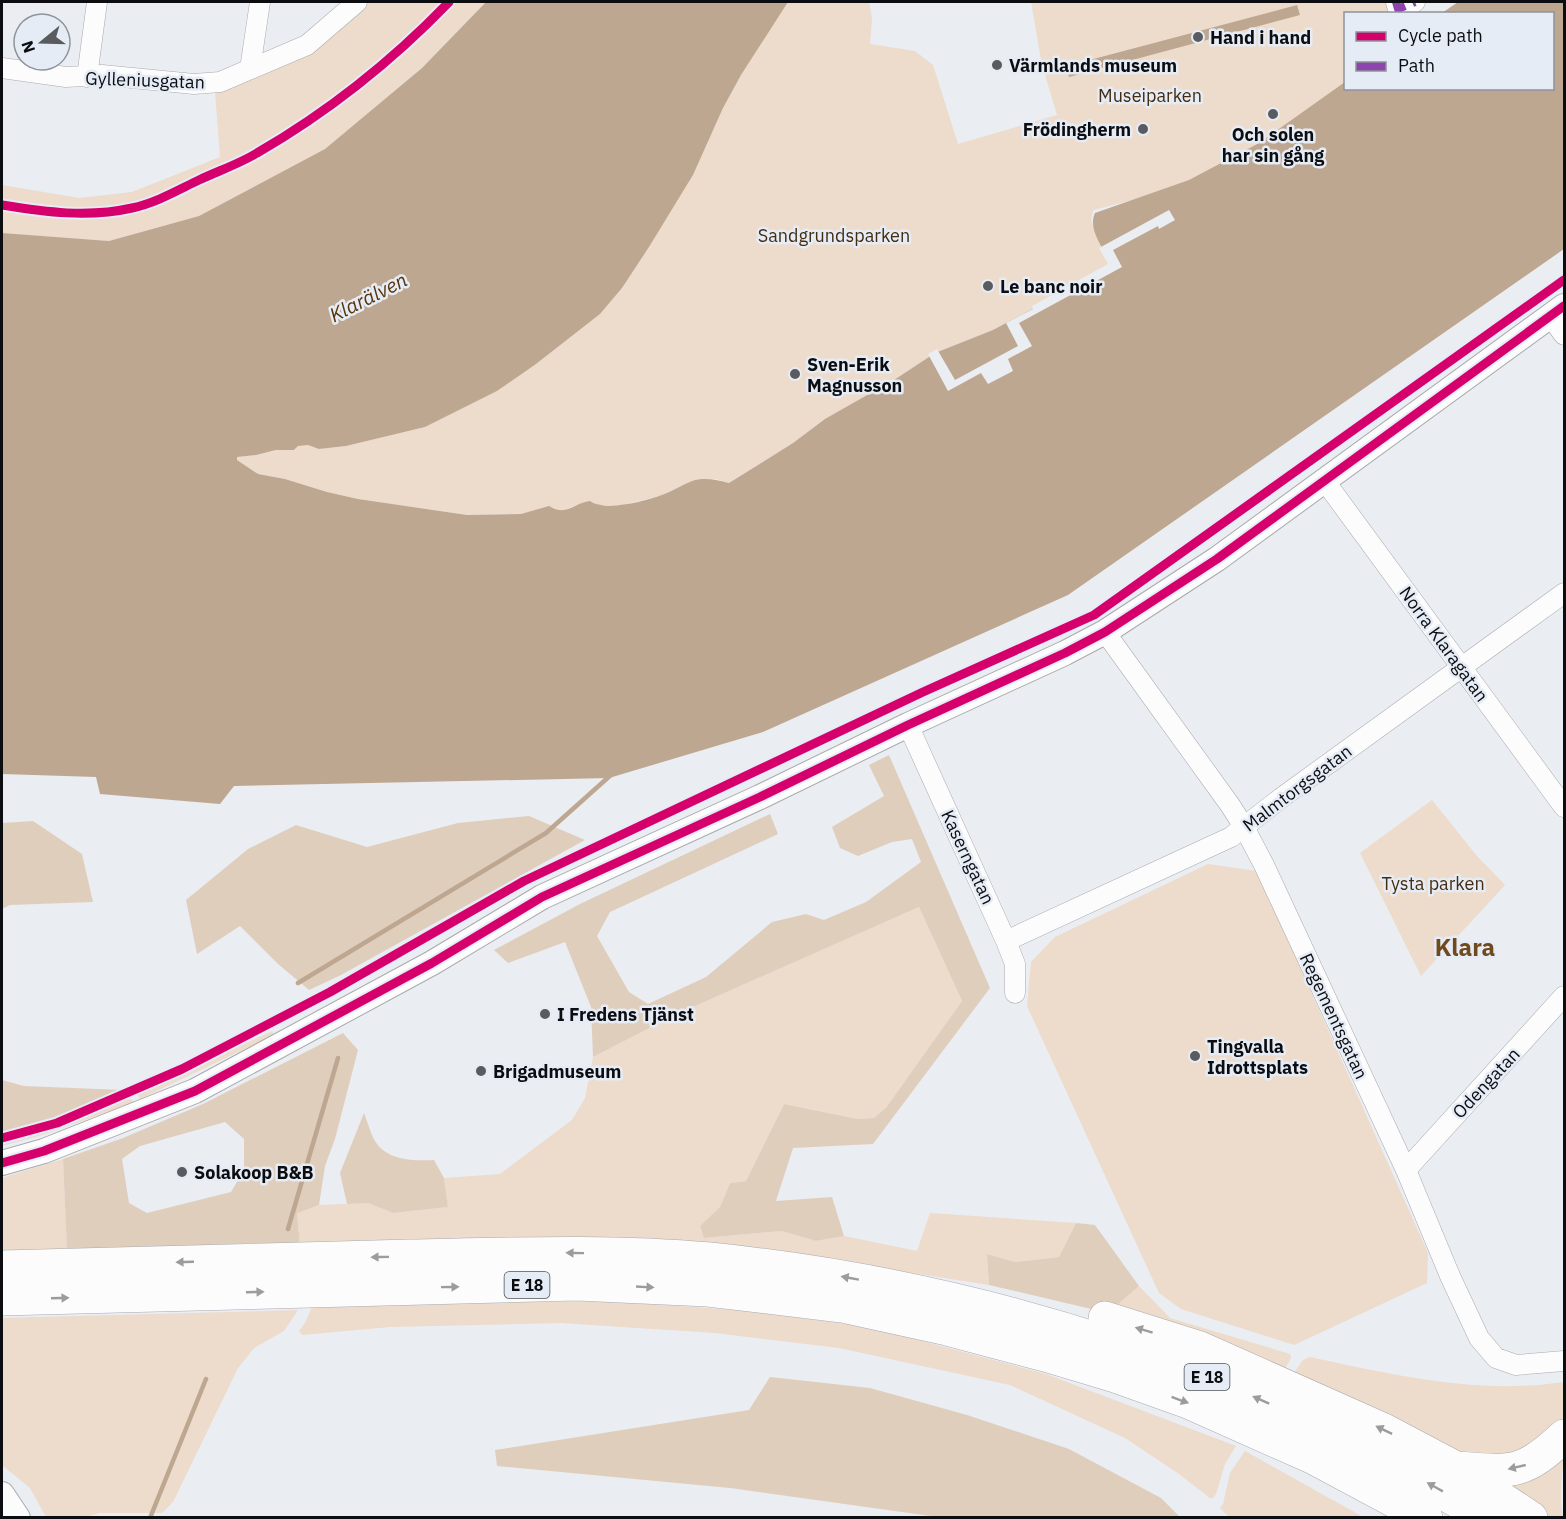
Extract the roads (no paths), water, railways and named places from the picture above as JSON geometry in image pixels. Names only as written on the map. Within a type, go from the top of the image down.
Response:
[{"type":"highway","name":"E 18","points":[[2,1267],[575,1252],[709,1259],[837,1275],[907,1288],[1009,1312],[1120,1345],[1190,1370],[1328,1430],[1395,1465],[1485,1518]]},
{"type":"highway","name":"E 18","points":[[2,1299],[577,1284],[708,1290],[842,1306],[947,1329],[1045,1355],[1115,1376],[1188,1402],[1314,1458],[1426,1518]]},
{"type":"highway","points":[[907,1288],[1008,1298],[1081,1311],[1200,1348],[1384,1430],[1454,1467],[1531,1518]]},
{"type":"highway","points":[[1454,1467],[1498,1471],[1522,1467],[1541,1456],[1564,1436]]},
{"type":"highway","points":[[1314,1458],[1394,1518]]},
{"type":"street","points":[[87,77],[97,2]]},
{"type":"street","points":[[250,69],[260,2]]},
{"type":"street","name":"Gylleniusgatan","points":[[2,68],[66,77],[112,76],[194,84],[220,82],[307,45],[357,2]]},
{"type":"street","points":[[2,1163],[44,1151],[195,1091],[432,963],[542,897],[760,797],[1105,632],[1217,559],[1324,480],[1560,320]]},
{"type":"street","name":"Norra Klaragatan","points":[[1324,480],[1564,807]]},
{"type":"street","name":"Malmtorgsgatan","points":[[1006,941],[1231,837],[1564,592]]},
{"type":"street","name":"Regementsgatan","points":[[1105,632],[1245,827],[1406,1170],[1450,1276],[1479,1338],[1496,1358],[1516,1365],[1564,1361]]},
{"type":"street","name":"Kaserngatan","points":[[908,725],[1006,941],[1015,964],[1015,993]]},
{"type":"street","name":"Odengatan","points":[[1406,1170],[1564,996]]},
{"type":"street","points":[[2,1494],[18,1518]]},
{"type":"water","name":"Klarälven","points":[[486,2],[788,2],[741,75],[723,108],[693,175],[622,288],[600,314],[497,391],[425,427],[346,446],[319,449],[308,445],[298,446],[294,450],[276,450],[237,457],[237,460],[258,474],[358,499],[467,515],[521,514],[549,506],[565,510],[590,501],[605,506],[615,506],[662,495],[701,479],[729,483],[793,443],[825,419],[897,378],[935,353],[993,330],[1112,266],[1095,233],[1093,220],[1095,213],[1189,180],[1259,143],[1344,83],[1344,90],[1554,90],[1554,12],[1443,12],[1458,2],[1564,2],[1564,249],[1068,595],[763,732],[609,778],[234,786],[220,804],[100,794],[96,777],[2,774],[2,233],[109,241],[199,216],[325,149],[422,68]]},
{"type":"water","points":[[1297,5],[1300,15],[1069,77],[1067,66]]},
{"type":"waterway","points":[[298,983],[546,833],[612,774]]},
{"type":"waterway","points":[[288,1229],[338,1058]]},
{"type":"waterway","points":[[150,1518],[206,1379]]},
{"type":"place","name":"Hand i hand","points":[[1198,37]]},
{"type":"place","name":"Värmlands museum","points":[[997,65]]},
{"type":"place","name":"Och solen har sin gång","points":[[1273,114]]},
{"type":"place","name":"Frödingherm","points":[[1143,129]]},
{"type":"place","name":"Le banc noir","points":[[988,286]]},
{"type":"place","name":"Sven-Erik Magnusson","points":[[795,374]]},
{"type":"place","name":"I Fredens Tjänst","points":[[545,1014]]},
{"type":"place","name":"Tingvalla Idrottsplats","points":[[1195,1056]]},
{"type":"place","name":"Brigadmuseum","points":[[481,1071]]},
{"type":"place","name":"Solakoop B&B","points":[[182,1172]]},
{"type":"district","name":"Klara","points":[[1465,947]]},
{"type":"park label","name":"Museiparken","points":[[1150,95]]},
{"type":"park label","name":"Sandgrundsparken","points":[[834,235]]},
{"type":"park label","name":"Tysta parken","points":[[1433,883]]}]
